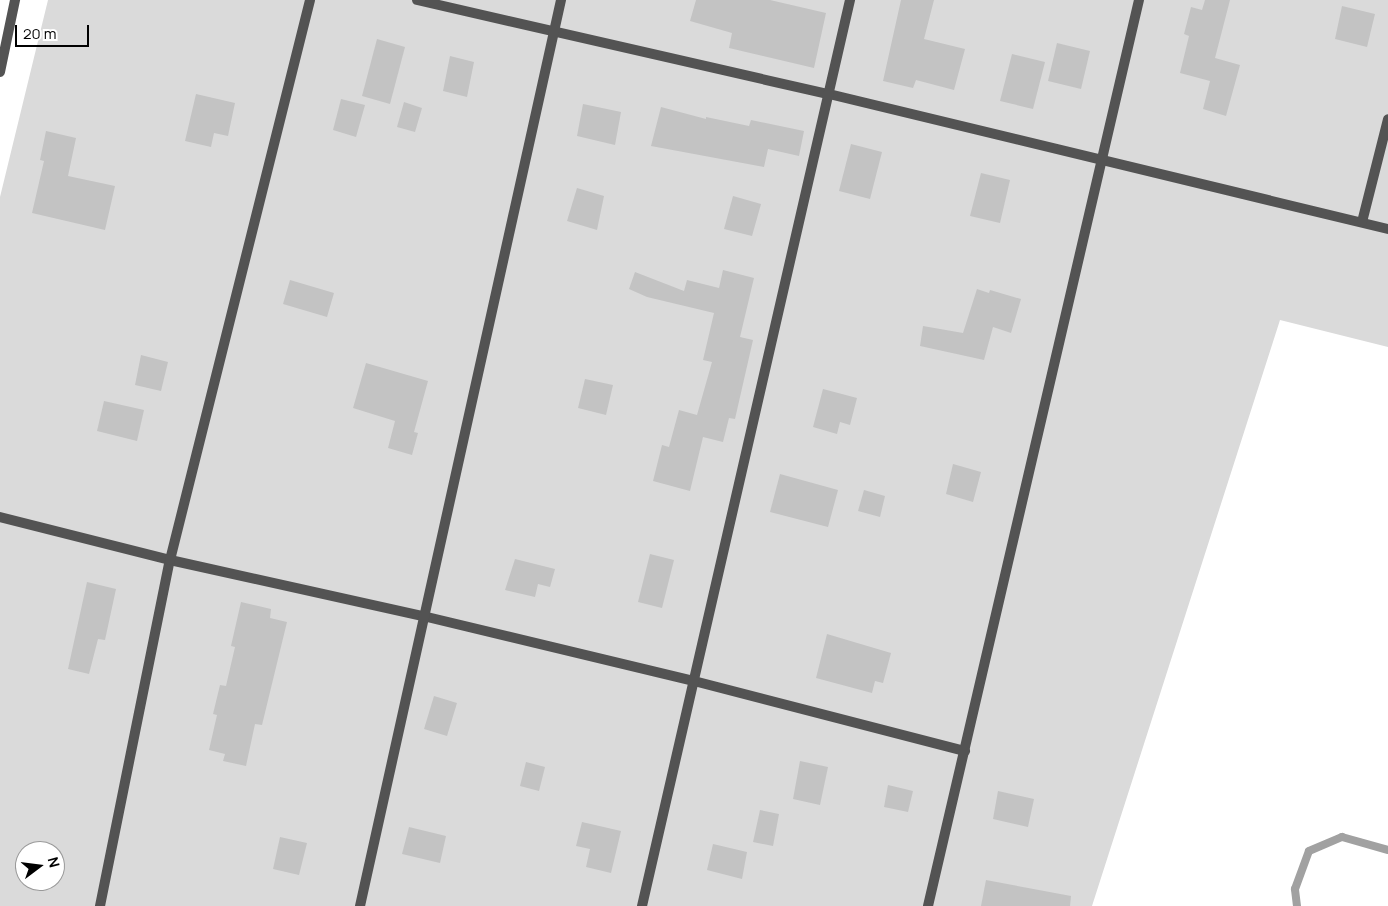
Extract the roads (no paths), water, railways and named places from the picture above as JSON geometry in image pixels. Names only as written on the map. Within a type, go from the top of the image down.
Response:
[{"type":"street","points":[[0,72],[15,0]]},
{"type":"street","points":[[100,906],[170,560],[310,0]]},
{"type":"street","points":[[417,0],[1102,158],[1388,229]]},
{"type":"street","points":[[360,906],[561,0]]},
{"type":"street","points":[[642,906],[850,0]]},
{"type":"street","points":[[928,906],[1139,0]]},
{"type":"street","points":[[1362,222],[1388,119]]},
{"type":"street","points":[[0,517],[170,560],[423,616],[694,681],[965,751]]},
{"type":"waterway","points":[[1297,906],[1295,889],[1309,851],[1342,837],[1388,850]]}]
